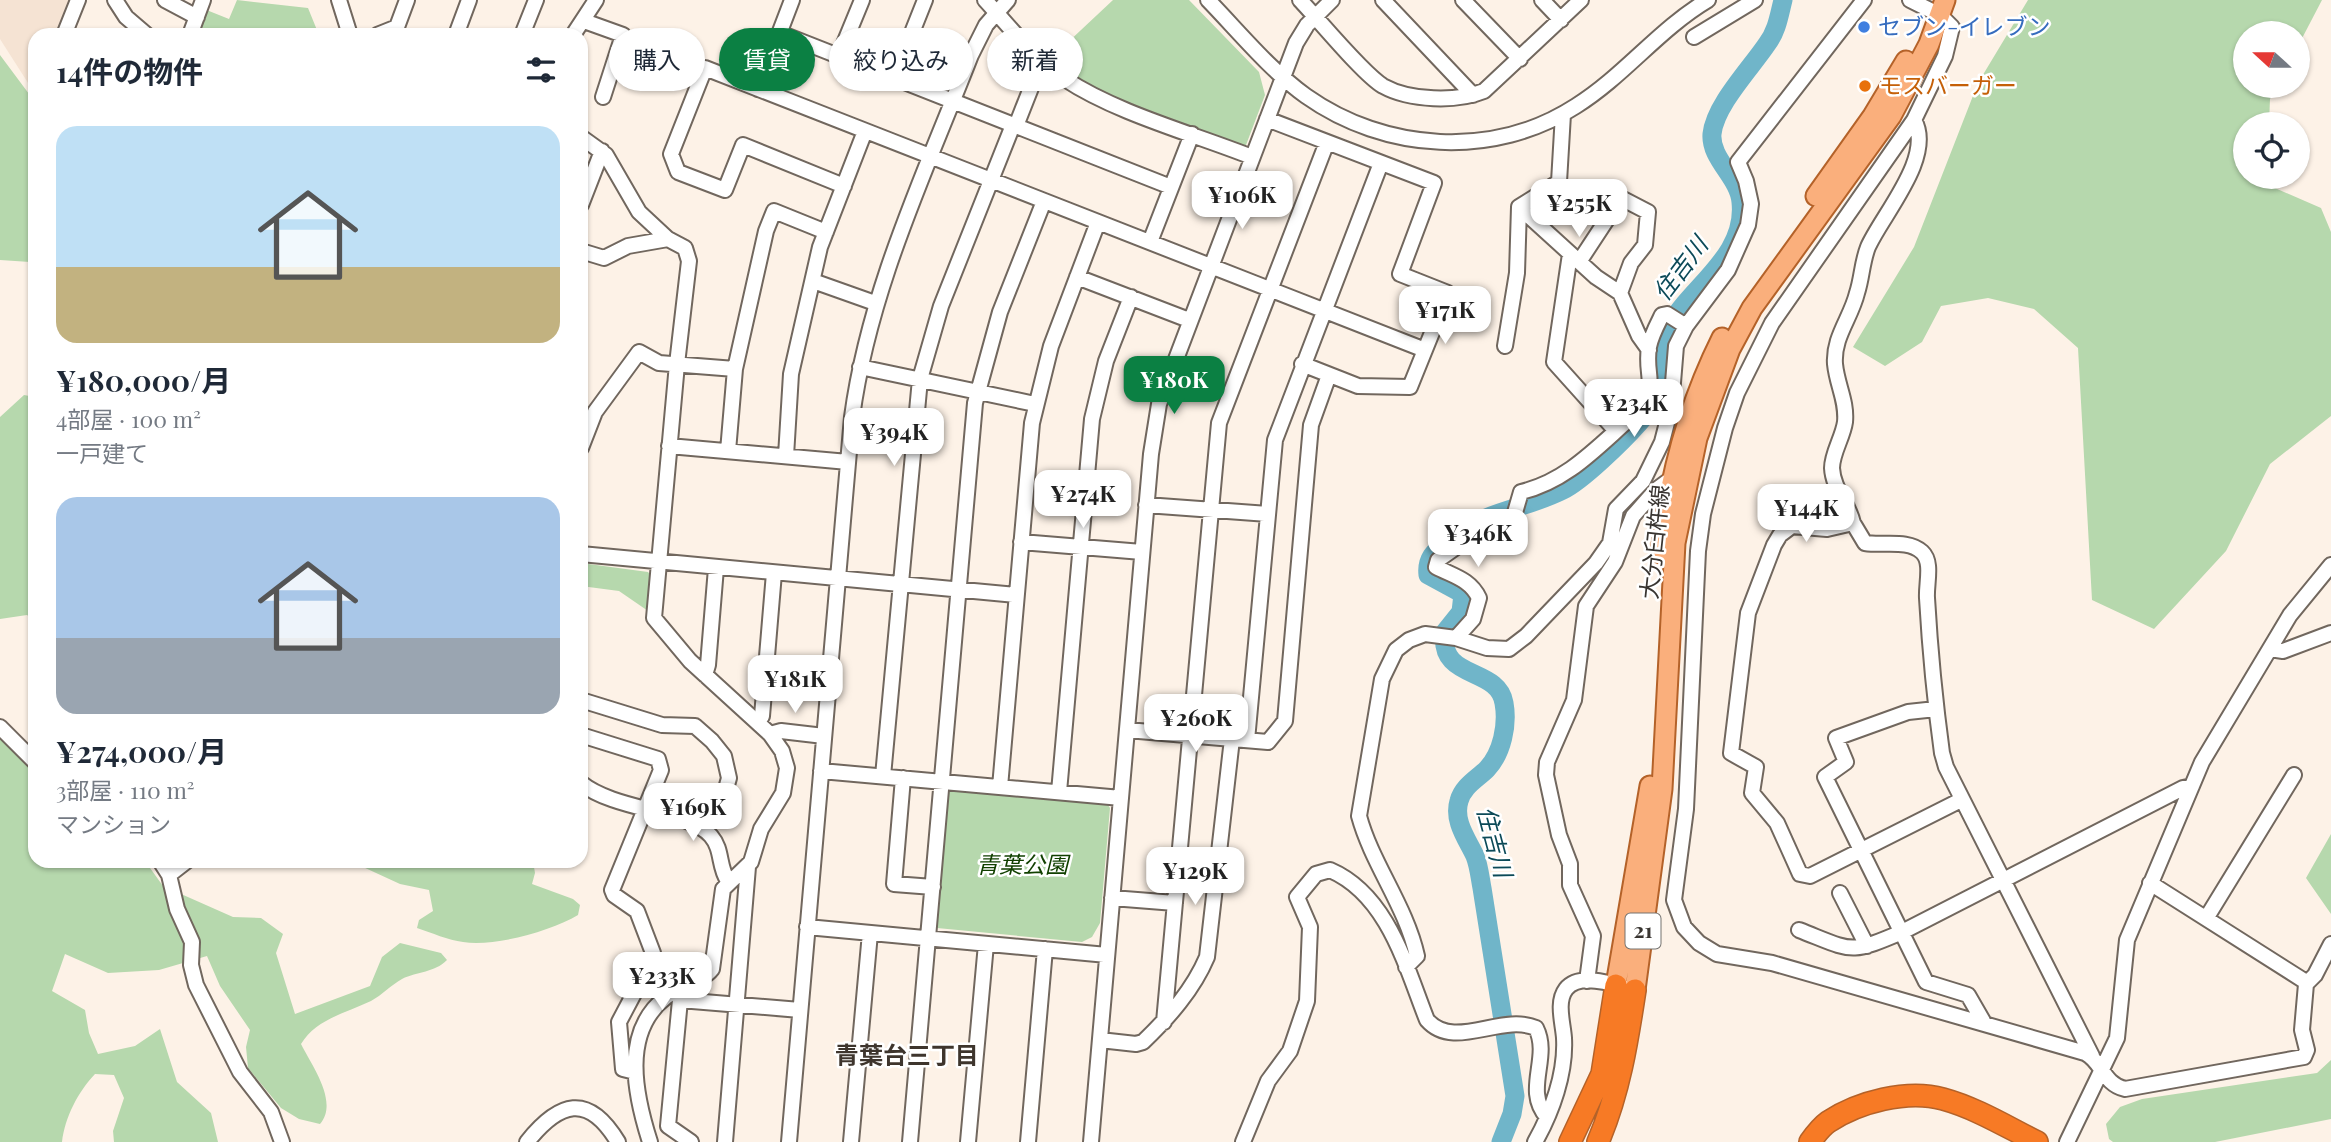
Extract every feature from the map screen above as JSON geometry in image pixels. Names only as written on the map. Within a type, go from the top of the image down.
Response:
[{"type":"highway","points":[[1570,1142],[1602,1074],[1625,988]]},
{"type":"highway","points":[[1598,1142],[1612,1109],[1621,1073],[1625,988]]},
{"type":"highway","points":[[1810,1142],[1826,1123],[1856,1107],[1882,1100],[1913,1098],[1941,1098],[2037,1142]]},
{"type":"main road","name":"大分臼杵線","points":[[1625,988],[1662,789],[1680,476],[1692,406],[1739,304],[1891,90],[1936,6]]},
{"type":"street","points":[[67,28],[78,0]]},
{"type":"street","points":[[115,0],[129,28]]},
{"type":"street","points":[[164,0],[197,17]]},
{"type":"street","points":[[193,28],[203,0]]},
{"type":"street","points":[[339,0],[348,28]]},
{"type":"street","points":[[396,28],[407,0]]},
{"type":"street","points":[[459,28],[469,0]]},
{"type":"street","points":[[525,28],[536,0]]},
{"type":"street","points":[[578,28],[596,0]]},
{"type":"street","points":[[782,28],[792,0]]},
{"type":"street","points":[[851,28],[862,0]]},
{"type":"street","points":[[914,28],[925,0]]},
{"type":"street","points":[[985,0],[1012,28]]},
{"type":"street","points":[[789,1142],[848,462],[860,367],[875,303],[978,39],[1008,0]]},
{"type":"street","points":[[1208,0],[1283,77],[1308,97],[1347,120],[1389,136],[1452,143],[1489,139],[1530,128],[1563,114],[1593,95],[1659,35],[1708,0]]},
{"type":"street","points":[[1300,0],[1383,86],[1423,97],[1473,95],[1484,91],[1581,0]]},
{"type":"street","points":[[1091,1142],[1146,505],[1159,404],[1301,33],[1332,0]]},
{"type":"street","points":[[1385,0],[1473,95]]},
{"type":"street","points":[[1463,0],[1520,59]]},
{"type":"street","points":[[1542,0],[1561,20]]},
{"type":"street","points":[[1694,37],[1755,0]]},
{"type":"street","points":[[1406,967],[1415,962],[1417,956],[1412,932],[1364,836],[1359,816],[1382,679],[1388,662],[1409,640],[1425,634],[1448,637],[1486,648],[1509,649],[1596,563],[1610,543],[1616,509],[1648,475],[1662,442],[1671,407],[1676,346],[1683,324],[1728,270],[1748,225],[1751,204],[1738,162],[1864,0]]},
{"type":"street","points":[[1910,0],[1936,6],[1952,27],[1952,36],[1914,120],[1772,323],[1737,393],[1703,514],[1698,551],[1686,809],[1674,900],[1684,927],[1699,943],[1717,954],[1772,963],[1983,1021],[2092,1056]]},
{"type":"street","points":[[584,21],[623,35],[603,97]]},
{"type":"street","points":[[719,74],[705,68],[671,154],[678,172],[725,190],[743,145],[844,186]]},
{"type":"street","points":[[1083,89],[1252,157]]},
{"type":"street","points":[[763,91],[1425,350]]},
{"type":"street","points":[[927,91],[1171,187]]},
{"type":"street","points":[[883,776],[920,379],[941,306],[1029,91]]},
{"type":"street","points":[[1519,207],[1559,182],[1563,114]]},
{"type":"street","points":[[1267,119],[1434,183],[1400,274],[1448,293],[1410,387],[1358,386],[1302,364]]},
{"type":"street","points":[[1914,120],[1919,136],[1915,155],[1896,203],[1869,244],[1857,296],[1840,331],[1835,364],[1846,402],[1844,425],[1832,468],[1842,499],[1866,543],[1912,545],[1925,554],[1928,561],[1926,583],[1942,753],[1961,800],[2101,1073],[2119,1088],[2136,1089],[2304,1057],[2307,1050],[2302,1030],[2306,982],[2315,975],[2331,944]]},
{"type":"street","points":[[786,456],[792,374],[813,281],[826,232],[865,131]]},
{"type":"street","points":[[1150,242],[1192,134]]},
{"type":"street","points":[[588,142],[602,151],[639,212],[668,239],[685,248],[689,261],[654,618],[675,645],[769,734],[785,760],[787,778],[780,800],[757,837],[748,867],[725,1142]]},
{"type":"street","points":[[1164,1021],[1215,444],[1222,413],[1326,142]]},
{"type":"street","points":[[588,187],[602,151]]},
{"type":"street","points":[[1247,740],[1275,440],[1381,163]]},
{"type":"street","points":[[1616,431],[1554,362],[1574,258],[1621,198],[1648,212],[1645,245],[1631,264],[1620,293]]},
{"type":"street","points":[[911,1142],[978,391],[1000,312],[1044,201]]},
{"type":"street","points":[[1519,207],[1574,258],[1620,293],[1639,336],[1649,350]]},
{"type":"street","points":[[1505,346],[1517,273],[1519,207]]},
{"type":"street","points":[[728,451],[735,369],[766,231],[774,211],[826,232]]},
{"type":"street","points":[[1000,787],[1035,404],[1051,346],[1098,222]]},
{"type":"street","points":[[588,253],[604,258],[628,246],[668,239]]},
{"type":"street","points":[[1077,277],[1189,320]]},
{"type":"street","points":[[813,281],[875,303]]},
{"type":"street","points":[[1059,792],[1092,419],[1106,361],[1131,297]]},
{"type":"street","points":[[1448,637],[1473,619],[1479,598],[1474,587],[1436,567],[1438,561],[1472,534],[1508,520],[1515,512],[1521,492],[1545,486],[1563,477],[1643,405],[1652,381],[1649,350],[1662,315],[1667,314],[1683,324]]},
{"type":"street","points":[[588,430],[595,412],[639,352],[659,363],[735,369]]},
{"type":"street","points":[[860,367],[1035,404]]},
{"type":"street","points":[[1127,730],[1268,742],[1286,721],[1311,425],[1329,374]]},
{"type":"street","points":[[669,446],[848,462]]},
{"type":"street","points":[[1587,981],[1593,936],[1570,885],[1570,864],[1559,835],[1546,775],[1547,762],[1574,700],[1586,606],[1615,562],[1633,516],[1680,476]]},
{"type":"street","points":[[1146,505],[1268,514]]},
{"type":"street","points":[[1853,523],[1827,529],[1792,527],[1780,536],[1774,545],[1748,612],[1731,753],[1756,767],[1752,793],[1777,823],[1800,874],[1810,876],[1961,800]]},
{"type":"street","points":[[1021,542],[1142,552]]},
{"type":"street","points":[[588,555],[1016,595]]},
{"type":"street","points":[[2067,1142],[2120,1027],[2127,940],[2206,753],[2290,615],[2331,565]]},
{"type":"street","points":[[705,675],[716,568]]},
{"type":"street","points":[[758,723],[762,716],[774,573]]},
{"type":"street","points":[[2270,649],[2283,651],[2331,633]]},
{"type":"street","points":[[588,702],[662,725],[695,726],[712,741],[724,756],[729,778],[724,796],[700,826]]},
{"type":"street","points":[[1936,709],[1908,712],[1836,738],[1846,762],[1825,777],[1926,982],[1968,995],[1983,1021]]},
{"type":"street","points":[[0,727],[28,755]]},
{"type":"street","points":[[769,734],[781,731],[824,736]]},
{"type":"street","points":[[588,737],[658,759],[661,770],[647,810],[612,890],[614,895],[637,911],[653,953],[652,968],[638,985],[620,1022],[623,1069],[635,1072]]},
{"type":"street","points":[[1100,1040],[1136,1044],[1143,1042],[1164,1021],[1200,973],[1208,957],[1232,739]]},
{"type":"street","points":[[821,771],[1121,797]]},
{"type":"street","points":[[2207,917],[2294,775]]},
{"type":"street","points":[[903,778],[894,884],[933,887]]},
{"type":"street","points":[[1799,930],[1849,949],[1867,946],[1902,932],[2183,788],[2192,786]]},
{"type":"street","points":[[588,788],[605,799],[700,826],[718,846],[722,870],[728,881]]},
{"type":"street","points":[[650,1142],[638,1098],[635,1072],[639,1037],[651,1012],[672,992],[712,969],[721,893],[728,881],[748,867]]},
{"type":"street","points":[[164,868],[169,875],[177,909],[192,942],[192,972],[196,985],[240,1072],[271,1112],[282,1142]]},
{"type":"street","points":[[169,875],[178,868]]},
{"type":"street","points":[[1243,1142],[1268,1081],[1290,1051],[1307,1001],[1310,927],[1297,897],[1305,884],[1316,874],[1331,870],[1364,893],[1390,930],[1427,1020],[1434,1029],[1451,1034],[1503,1024],[1536,1028],[1541,1039],[1536,1097],[1547,1117]]},
{"type":"street","points":[[2150,883],[2306,982]]},
{"type":"street","points":[[1840,893],[1867,946]]},
{"type":"street","points":[[1112,898],[1175,903]]},
{"type":"street","points":[[810,899],[817,921],[833,929]]},
{"type":"street","points":[[1076,952],[1089,950],[1101,943],[1110,923]]},
{"type":"street","points":[[807,927],[1107,955]]},
{"type":"street","points":[[851,1142],[870,933]]},
{"type":"street","points":[[968,1142],[986,944]]},
{"type":"street","points":[[1028,1142],[1045,949]]},
{"type":"street","points":[[1535,1142],[1547,1117],[1564,1055],[1562,996],[1570,985],[1587,981],[1625,988]]},
{"type":"street","points":[[691,1142],[668,1126],[680,1000],[800,1010]]},
{"type":"street","points":[[527,1142],[547,1118],[571,1107],[589,1111],[618,1142]]},
{"type":"shaded area","points":[[0,0],[71,0],[60,28],[28,28],[28,83],[0,39]]},
{"type":"green space","points":[[237,0],[308,8],[316,28],[197,28],[204,9],[229,19]]},
{"type":"green space","points":[[1113,0],[1189,0],[1259,72],[1265,95],[1246,145],[1241,147],[1083,83],[1083,28]]},
{"type":"green space","points":[[2028,0],[2322,0],[2310,23],[2233,21],[2233,98],[2271,98],[2269,112],[2233,112],[2233,189],[2277,189],[2321,208],[2331,232],[2331,416],[2270,464],[2226,551],[2154,629],[2092,600],[2078,348],[2034,309],[1988,298],[1941,306],[1922,342],[1885,366],[1853,347],[1914,247],[1978,83]]},
{"type":"green space","points":[[0,55],[28,93],[28,262],[0,260]]},
{"type":"green space","points":[[24,395],[28,396],[28,616],[0,619],[0,417]]},
{"type":"green space","points":[[588,564],[648,572],[653,578],[651,613],[619,591],[588,587]]},
{"type":"green space","points":[[0,733],[25,758],[28,767],[28,868],[150,868],[163,886],[233,917],[261,918],[283,934],[276,953],[295,1014],[370,986],[382,957],[400,943],[441,953],[447,960],[431,970],[402,979],[371,1001],[332,1018],[307,1035],[301,1044],[322,1084],[327,1105],[320,1124],[299,1119],[281,1108],[248,1068],[246,1047],[250,1030],[220,986],[207,956],[159,970],[108,973],[65,954],[52,991],[85,1010],[89,1033],[98,1054],[135,1046],[160,1029],[177,1082],[211,1113],[218,1142],[114,1142],[113,1131],[124,1098],[114,1075],[95,1074],[73,1105],[62,1142],[0,1142]]},
{"type":"green space","name":"青葉公園","points":[[951,788],[1106,802],[1110,808],[1100,923],[1092,937],[1082,942],[937,928],[934,923],[946,792]]},
{"type":"green space","points":[[2331,834],[2331,914],[2306,878]]},
{"type":"green space","points":[[365,868],[534,868],[532,884],[573,899],[580,905],[578,915],[538,932],[491,942],[463,942],[417,928],[419,920],[433,911],[429,890],[400,884]]},
{"type":"green space","points":[[2331,1060],[2331,1119],[2215,1142],[2113,1142],[2109,1139],[2106,1124],[2120,1107],[2142,1099],[2317,1073]]},
{"type":"waterway","name":"住吉川","points":[[1501,1142],[1512,1114],[1515,1096],[1478,868],[1459,823],[1458,808],[1464,791],[1497,755],[1504,729],[1504,703],[1499,691],[1491,683],[1450,659],[1445,648],[1445,632],[1461,612],[1463,594],[1428,575],[1428,564],[1432,555],[1443,545],[1476,522],[1548,497],[1571,485],[1613,450],[1652,407],[1659,394],[1662,379],[1662,346],[1666,331],[1676,315],[1726,256],[1735,240],[1740,222],[1741,202],[1735,184],[1715,152],[1712,134],[1727,99],[1773,34],[1783,0]]},
{"type":"place","name":"セブン-イレブン","points":[[1864,27]]},
{"type":"place","name":"モスバーガー","points":[[1865,86]]},
{"type":"district","name":"青葉台三丁目","points":[[907,1056]]}]
